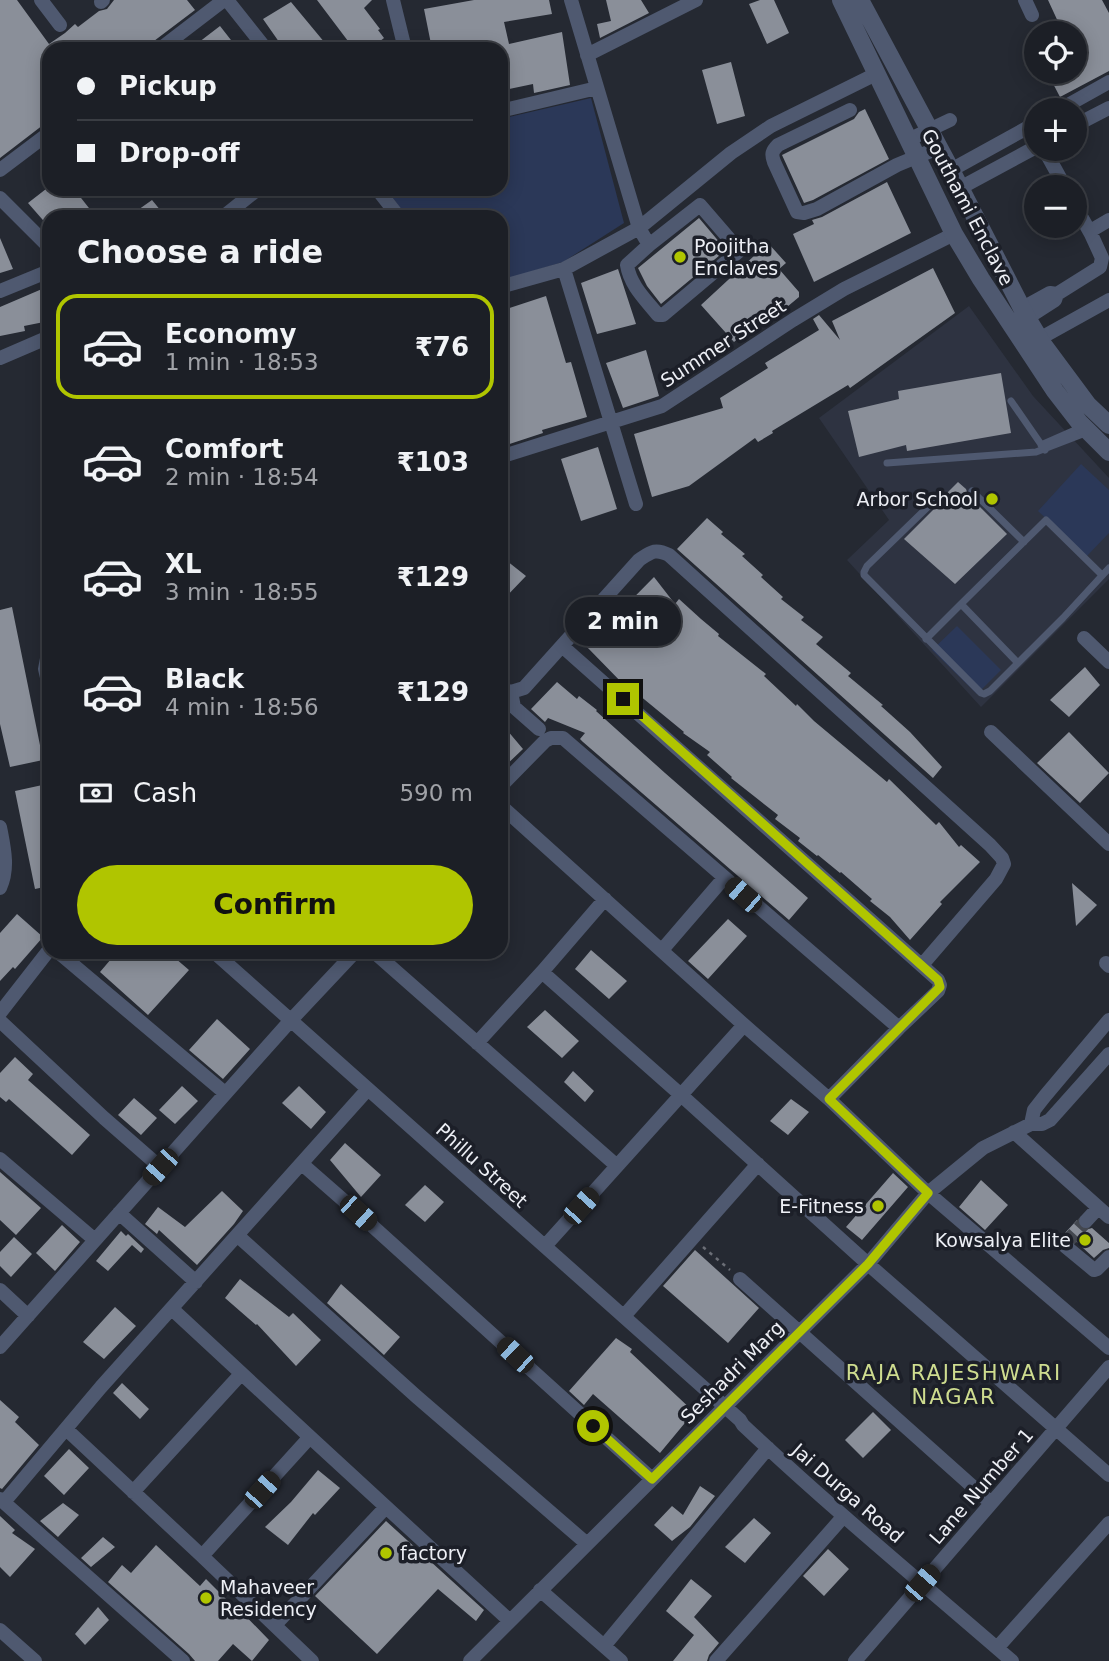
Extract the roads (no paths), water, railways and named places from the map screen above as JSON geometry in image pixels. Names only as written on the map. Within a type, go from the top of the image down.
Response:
[{"type":"street","points":[[41,0],[60,25]]},
{"type":"street","points":[[169,42],[225,0],[260,42]]},
{"type":"street","points":[[393,0],[403,42]]},
{"type":"street","points":[[571,0],[639,228],[649,245]]},
{"type":"street","points":[[587,55],[696,0]]},
{"type":"street","name":"Gouthami Enclave","points":[[841,0],[954,234],[1055,391],[1085,429],[1109,452]]},
{"type":"street","name":"Gouthami Enclave","points":[[860,0],[1024,314],[1088,404],[1109,425]]},
{"type":"street","points":[[1025,0],[1032,15]]},
{"type":"street","points":[[508,285],[564,269],[639,228],[731,153],[771,126],[876,74]]},
{"type":"street","points":[[1080,98],[1109,82]]},
{"type":"street","points":[[508,109],[597,88]]},
{"type":"street","points":[[1087,119],[1109,108]]},
{"type":"street","points":[[849,110],[772,150],[774,162],[797,212],[817,209],[897,165],[939,148]]},
{"type":"street","points":[[908,140],[950,120]]},
{"type":"street","points":[[951,170],[1024,130]]},
{"type":"street","points":[[0,170],[42,138]]},
{"type":"street","points":[[960,188],[1024,153]]},
{"type":"street","points":[[232,210],[249,196]]},
{"type":"street","points":[[382,196],[394,210]]},
{"type":"street","points":[[0,198],[42,240]]},
{"type":"street","points":[[700,205],[738,252],[663,315],[658,314],[631,281],[626,265],[649,245],[700,205]]},
{"type":"street","points":[[1091,234],[1092,230],[1109,220]]},
{"type":"street","points":[[1024,314],[1055,300],[1057,294],[1100,267],[1102,258],[1087,227]]},
{"type":"street","name":"Summer Street","points":[[508,454],[662,406],[844,289],[954,234]]},
{"type":"street","points":[[564,269],[636,504]]},
{"type":"street","points":[[0,291],[42,274]]},
{"type":"street","points":[[1040,339],[1109,300]]},
{"type":"street","points":[[0,358],[42,340]]},
{"type":"street","points":[[508,690],[524,688],[639,560],[654,551],[669,555],[1002,858],[1004,864],[996,879],[922,965]]},
{"type":"street","points":[[1084,638],[1109,662]]},
{"type":"street","points":[[562,646],[938,980],[940,987],[829,1099]]},
{"type":"street","points":[[508,694],[514,707],[538,729]]},
{"type":"street","points":[[991,732],[1109,844]]},
{"type":"street","points":[[508,779],[545,741],[551,737],[563,738],[899,1028]]},
{"type":"street","points":[[508,812],[829,1099],[928,1193],[1109,1348]]},
{"type":"street","points":[[0,827],[6,867],[0,888]]},
{"type":"street","points":[[662,950],[724,878]]},
{"type":"street","points":[[477,1043],[605,899]]},
{"type":"street","points":[[0,1013],[42,959]]},
{"type":"street","points":[[66,959],[225,1093]]},
{"type":"street","name":"Phillu Street","points":[[222,959],[724,1406]]},
{"type":"street","points":[[0,1347],[290,1020],[348,959]]},
{"type":"street","points":[[382,959],[617,1166]]},
{"type":"street","points":[[542,972],[1109,1475]]},
{"type":"street","points":[[1031,1124],[1034,1110],[1109,1020]]},
{"type":"street","points":[[0,1021],[160,1167]]},
{"type":"street","points":[[545,1246],[744,1025]]},
{"type":"street","name":"Seshadri Marg","points":[[470,1661],[868,1264],[928,1193],[983,1148],[1031,1124],[1042,1124],[1050,1120],[1107,1060]]},
{"type":"street","points":[[183,1661],[2,1501],[368,1089]]},
{"type":"street","points":[[1014,1132],[1104,1213],[1086,1221]]},
{"type":"street","points":[[0,1159],[95,1240]]},
{"type":"street","points":[[302,1164],[652,1479]]},
{"type":"street","points":[[624,1316],[758,1164]]},
{"type":"street","points":[[119,1213],[196,1282]]},
{"type":"street","points":[[237,1236],[586,1543]]},
{"type":"street","points":[[1065,1244],[1094,1270],[1109,1256]]},
{"type":"street","points":[[740,1279],[991,1503]]},
{"type":"street","points":[[0,1290],[28,1315]]},
{"type":"street","points":[[172,1309],[510,1621]]},
{"type":"street","name":"Lane Number 1","points":[[860,1659],[922,1583],[1109,1367]]},
{"type":"street","points":[[133,1492],[240,1374]]},
{"type":"street","name":"Jai Durga Road","points":[[724,1406],[843,1517],[1012,1661]]},
{"type":"street","points":[[66,1429],[312,1661]]},
{"type":"street","points":[[202,1556],[310,1437]]},
{"type":"street","points":[[604,1646],[768,1448]]},
{"type":"street","points":[[275,1625],[386,1507]]},
{"type":"street","points":[[716,1661],[843,1517]]},
{"type":"street","points":[[996,1648],[1109,1523]]},
{"type":"street","points":[[540,1590],[621,1661]]},
{"type":"street","points":[[0,1630],[35,1661]]},
{"type":"lane","points":[[1011,401],[1043,447]]},
{"type":"lane","points":[[887,463],[1036,452],[1085,429]]},
{"type":"lane","points":[[972,491],[1024,542]]},
{"type":"lane","points":[[936,499],[864,572],[866,578],[984,694],[1018,663],[1109,568]]},
{"type":"lane","points":[[1039,514],[1102,575]]},
{"type":"lane","points":[[926,639],[1046,520]]},
{"type":"lane","points":[[961,604],[1018,663]]},
{"type":"tunnel","points":[[1065,1244],[1086,1221]]},
{"type":"place","name":"Poojitha Enclaves","points":[[680,257]]},
{"type":"place","name":"Arbor School","points":[[992,499]]},
{"type":"place","name":"E-Fitness","points":[[878,1206]]},
{"type":"place","name":"Kowsalya Elite","points":[[1085,1240]]},
{"type":"place","name":"factory","points":[[386,1553]]},
{"type":"place","name":"Mahaveer Residency","points":[[206,1598]]},
{"type":"district","name":"RAJA RAJESHWARI NAGAR","points":[[954,1385]]}]
